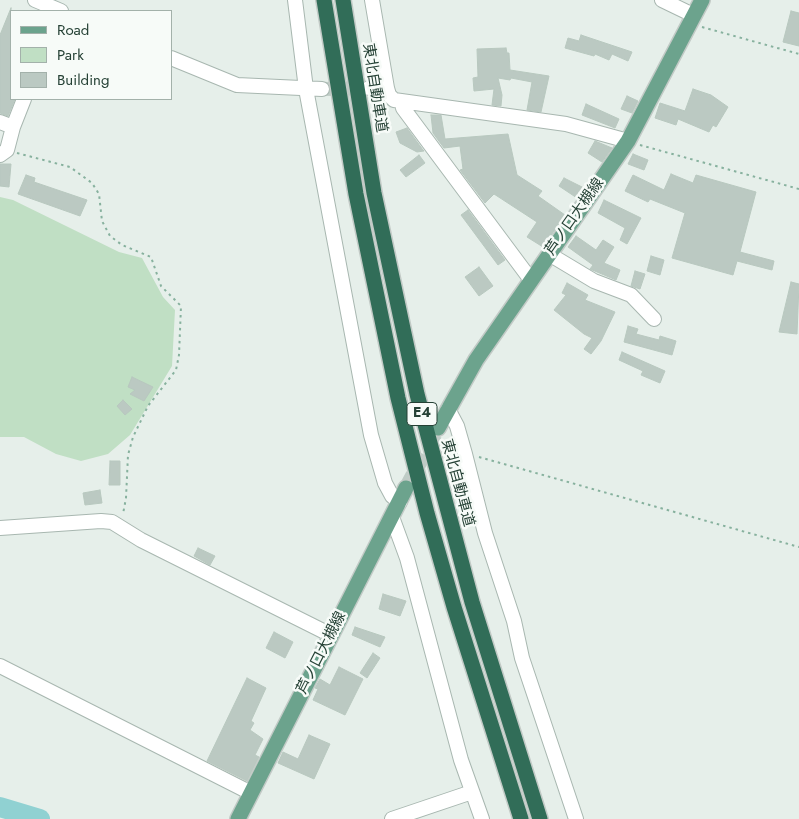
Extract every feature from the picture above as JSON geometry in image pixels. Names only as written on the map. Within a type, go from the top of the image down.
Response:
[{"type":"highway","name":"E4","points":[[324,0],[356,194],[398,398],[427,513],[451,597],[521,819]]},
{"type":"highway","name":"東北自動車道","points":[[343,0],[374,193],[417,394],[472,602],[540,819]]},
{"type":"main road","name":"芦ノ口大槻線","points":[[438,428],[476,360],[628,141],[702,0]]},
{"type":"main road","name":"芦ノ口大槻線","points":[[241,818],[251,793],[406,488]]},
{"type":"street","points":[[34,0],[59,10]]},
{"type":"street","points":[[294,0],[306,89],[371,435],[385,483],[392,496],[400,502]]},
{"type":"street","points":[[372,0],[387,88],[389,95],[394,100],[566,124],[628,141]]},
{"type":"street","points":[[662,0],[692,19]]},
{"type":"street","points":[[172,58],[237,85],[306,89],[322,88]]},
{"type":"street","points":[[369,88],[387,88]]},
{"type":"street","points":[[3,153],[6,124],[23,100]]},
{"type":"street","points":[[402,102],[403,108],[531,280]]},
{"type":"street","points":[[549,254],[594,281],[630,295],[654,319]]},
{"type":"street","points":[[448,409],[457,426],[485,533],[514,621],[522,658],[576,819]]},
{"type":"street","points":[[392,517],[407,558],[461,760],[482,819]]},
{"type":"street","points":[[0,528],[101,521],[118,525],[141,540],[331,635]]},
{"type":"street","points":[[0,666],[251,793]]},
{"type":"street","points":[[392,819],[472,792]]},
{"type":"path","points":[[692,19],[799,54]]},
{"type":"path","points":[[628,141],[799,189]]},
{"type":"path","points":[[3,153],[70,168],[84,176],[99,194],[102,221],[110,236],[122,245],[152,258],[161,286],[181,306],[180,347],[176,370],[148,406],[133,437],[128,454],[125,506],[118,525]]},
{"type":"path","points":[[465,454],[799,547]]},
{"type":"green space","points":[[0,197],[13,200],[119,252],[142,258],[163,297],[175,310],[172,366],[130,435],[108,454],[81,461],[56,454],[24,437],[0,437]]},
{"type":"building","points":[[10,10],[10,100],[15,100],[8,116],[0,113],[0,35]]},
{"type":"building","points":[[791,11],[799,13],[799,46],[783,42]]},
{"type":"building","points":[[581,35],[632,52],[628,61],[612,54],[609,60],[595,54],[594,56],[565,48],[568,38],[579,41]]},
{"type":"building","points":[[506,48],[507,53],[509,53],[510,70],[549,76],[541,112],[527,110],[532,82],[511,78],[510,80],[498,78],[502,95],[501,106],[492,105],[494,89],[474,91],[473,78],[478,77],[477,49]]},
{"type":"building","points":[[693,89],[711,95],[728,107],[716,127],[713,125],[709,132],[678,119],[676,125],[655,118],[660,103],[685,111]]},
{"type":"building","points":[[627,96],[638,101],[632,113],[621,109]]},
{"type":"building","points":[[586,104],[619,119],[615,128],[582,115]]},
{"type":"building","points":[[431,115],[441,115],[445,139],[508,134],[517,175],[542,191],[538,196],[565,215],[543,247],[527,237],[537,222],[494,194],[485,203],[460,170],[463,169],[460,146],[444,148],[433,133]]},
{"type":"building","points":[[407,128],[424,151],[417,152],[400,143],[396,132]]},
{"type":"building","points":[[595,141],[612,148],[602,162],[588,153]]},
{"type":"building","points":[[633,154],[648,160],[644,170],[628,164]]},
{"type":"building","points":[[419,155],[425,163],[406,177],[400,170]]},
{"type":"building","points":[[0,164],[11,164],[9,187],[0,186]]},
{"type":"building","points":[[671,174],[693,183],[696,175],[756,192],[740,252],[774,261],[772,270],[737,261],[733,275],[672,258],[685,213],[650,199],[648,202],[625,191],[633,175],[664,190]]},
{"type":"building","points":[[26,175],[35,178],[34,182],[87,200],[80,216],[18,194]]},
{"type":"building","points":[[564,178],[584,188],[577,198],[559,186]]},
{"type":"building","points":[[604,200],[641,218],[627,244],[620,240],[625,228],[598,213]]},
{"type":"building","points":[[468,210],[505,260],[498,265],[461,215]]},
{"type":"building","points":[[576,236],[596,250],[603,240],[614,247],[604,263],[620,270],[616,280],[590,269],[593,265],[568,247]]},
{"type":"building","points":[[651,256],[664,260],[660,275],[647,271]]},
{"type":"building","points":[[479,267],[493,286],[479,296],[465,277]]},
{"type":"building","points":[[635,271],[645,274],[640,289],[631,286]]},
{"type":"building","points":[[791,282],[799,284],[797,334],[779,332]]},
{"type":"building","points":[[567,283],[588,295],[585,300],[615,312],[601,341],[591,354],[584,349],[592,338],[584,334],[554,310],[566,295],[562,293]]},
{"type":"building","points":[[628,326],[638,329],[636,334],[659,340],[660,336],[676,341],[672,355],[624,342]]},
{"type":"building","points":[[622,352],[665,371],[660,383],[641,375],[643,371],[619,360]]},
{"type":"building","points":[[132,377],[153,387],[144,401],[130,394],[135,390],[128,387]]},
{"type":"building","points":[[123,400],[132,409],[125,415],[117,406]]},
{"type":"building","points":[[110,461],[120,461],[120,485],[109,485]]},
{"type":"building","points":[[100,490],[102,503],[85,505],[83,493]]},
{"type":"building","points":[[198,548],[215,556],[210,565],[194,556]]},
{"type":"building","points":[[383,594],[406,601],[400,616],[379,609]]},
{"type":"building","points":[[355,627],[385,637],[380,647],[352,635]]},
{"type":"building","points":[[274,632],[293,642],[285,658],[266,648]]},
{"type":"building","points":[[373,653],[380,658],[367,678],[360,673]]},
{"type":"building","points":[[339,667],[363,679],[345,715],[313,700],[318,689],[315,688],[320,679],[330,685]]},
{"type":"building","points":[[247,678],[266,688],[251,721],[254,723],[250,730],[263,739],[255,755],[259,757],[247,781],[207,761]]},
{"type":"building","points":[[309,735],[330,744],[314,779],[278,763],[283,752],[298,759]]},
{"type":"waterway","points":[[0,807],[40,819]]},
{"type":"tunnel","points":[[322,89],[368,88]]},
{"type":"tunnel","points":[[406,488],[435,434]]}]
